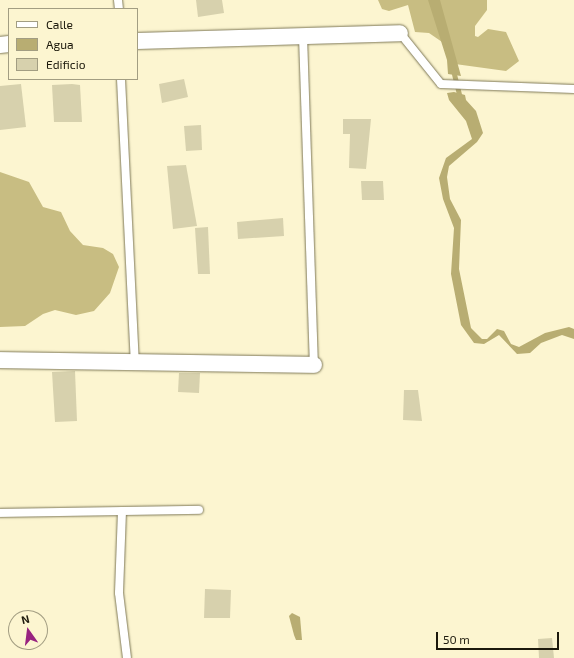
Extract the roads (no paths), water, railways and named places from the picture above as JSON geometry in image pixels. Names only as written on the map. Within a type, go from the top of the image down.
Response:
[{"type":"street","points":[[138,41],[400,33]]},
{"type":"street","points":[[0,360],[314,365]]},
{"type":"lane","points":[[400,33],[441,84],[574,89]]},
{"type":"lane","points":[[303,36],[314,365]]},
{"type":"lane","points":[[121,80],[135,362]]},
{"type":"lane","points":[[0,513],[199,510]]},
{"type":"lane","points":[[122,511],[119,593],[127,658]]},
{"type":"water","points":[[428,0],[440,0],[461,76],[448,74],[447,60]]},
{"type":"water","points":[[454,92],[465,95],[466,100],[476,111],[483,133],[477,142],[449,166],[447,177],[450,199],[461,220],[459,269],[471,328],[482,339],[487,339],[497,329],[504,331],[511,344],[519,347],[545,333],[569,327],[574,329],[574,339],[562,335],[541,343],[530,353],[517,354],[499,335],[484,344],[474,343],[461,325],[451,274],[454,228],[443,199],[439,178],[446,158],[472,139],[466,121],[449,100],[447,93]]},
{"type":"water","points":[[292,613],[300,617],[302,640],[296,640],[294,635],[289,616]]},
{"type":"waterway","points":[[453,70],[460,99]]}]
